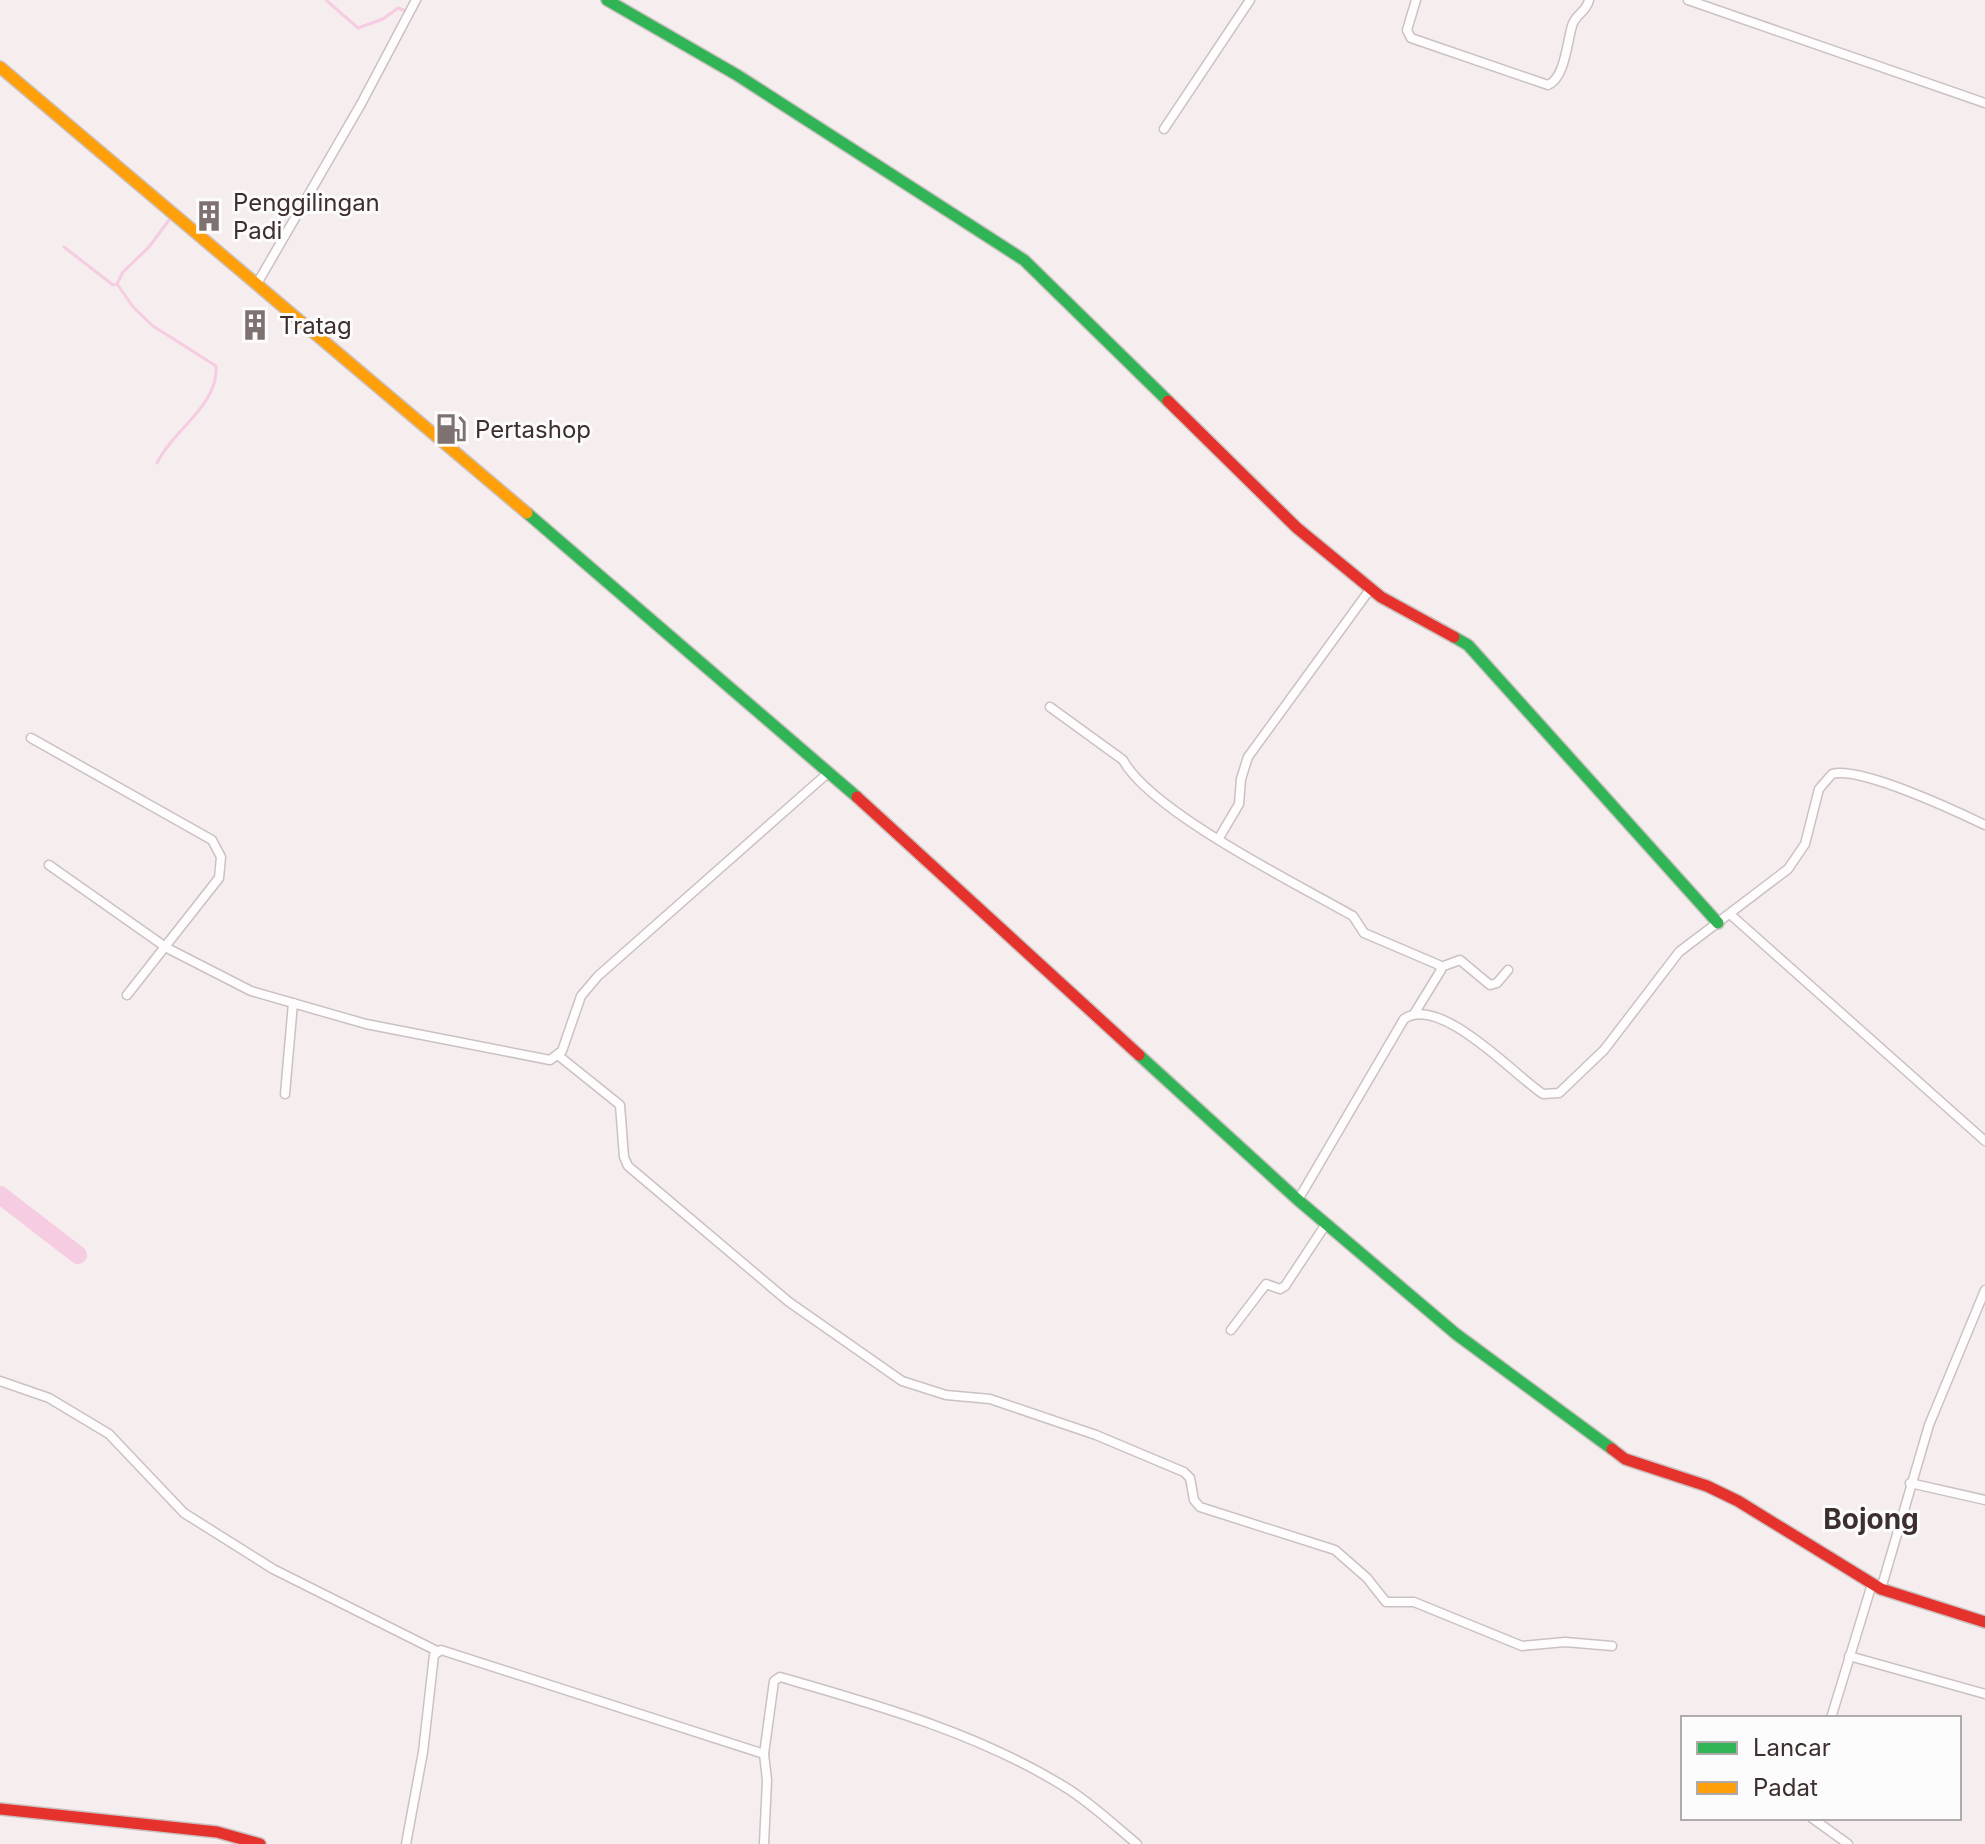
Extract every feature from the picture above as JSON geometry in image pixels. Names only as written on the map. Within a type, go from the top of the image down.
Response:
[{"type":"street","points":[[258,282],[361,104],[416,0]]},
{"type":"street","points":[[607,0],[737,75],[1024,260],[1297,528],[1371,588],[1468,645],[1718,923]]},
{"type":"street","points":[[1164,129],[1250,0]]},
{"type":"street","points":[[1416,0],[1407,30],[1411,38],[1548,85],[1557,78],[1573,21],[1586,12],[1589,0]]},
{"type":"street","points":[[1688,0],[1985,103]]},
{"type":"street","points":[[0,67],[258,282],[829,772],[1298,1200],[1456,1334],[1629,1461],[1707,1486],[1738,1501],[1876,1586],[1985,1622]]},
{"type":"street","points":[[1219,838],[1239,804],[1241,779],[1248,757],[1371,588]]},
{"type":"street","points":[[1050,707],[1123,760],[1129,771],[1170,809],[1353,916],[1364,933],[1441,967],[1460,960],[1490,985],[1497,983],[1508,970]]},
{"type":"street","points":[[31,738],[212,840],[221,857],[219,878],[127,995]]},
{"type":"street","points":[[49,865],[167,948],[251,991],[366,1024],[550,1060],[559,1056],[581,996],[598,976],[829,772]]},
{"type":"street","points":[[1298,1200],[1404,1019],[1414,1014],[1424,1013],[1451,1024],[1538,1090],[1555,1096],[1604,1050],[1679,952],[1731,915],[1796,859],[1805,844],[1819,789],[1832,774],[1847,773],[1869,779],[1985,825]]},
{"type":"street","points":[[1731,915],[1985,1141]]},
{"type":"street","points":[[1414,1014],[1436,982],[1441,967]]},
{"type":"street","points":[[285,1094],[293,1003]]},
{"type":"street","points":[[559,1056],[620,1105],[624,1157],[628,1166],[789,1302],[902,1381],[946,1395],[990,1399],[1096,1435],[1184,1472],[1190,1478],[1194,1500],[1200,1507],[1335,1550],[1367,1578],[1386,1602],[1420,1604],[1522,1646],[1565,1642],[1612,1646]]},
{"type":"street","points":[[1231,1330],[1266,1284],[1280,1289],[1285,1286],[1326,1224]]},
{"type":"street","points":[[1832,1716],[1849,1656],[1876,1586],[1929,1425],[1985,1290]]},
{"type":"street","points":[[0,1381],[49,1398],[109,1434],[184,1513],[246,1552],[437,1651],[448,1651],[764,1754]]},
{"type":"street","points":[[1910,1483],[1985,1500]]},
{"type":"street","points":[[406,1844],[437,1651]]},
{"type":"street","points":[[1849,1656],[1985,1694]]},
{"type":"street","points":[[764,1844],[767,1780],[764,1754],[774,1681],[780,1677],[885,1706],[986,1748],[1066,1788],[1137,1844]]},
{"type":"street","points":[[0,1809],[217,1832],[260,1844]]},
{"type":"street","points":[[1815,1820],[1848,1844]]},
{"type":"waterway","points":[[326,0],[358,28],[383,19],[398,8],[406,11]]},
{"type":"waterway","points":[[157,463],[203,405],[215,380],[216,366],[153,326],[134,308],[117,284],[123,272],[149,247],[172,216]]},
{"type":"waterway","points":[[64,247],[113,285],[117,284]]},
{"type":"waterway","points":[[0,1195],[78,1255]]},
{"type":"traffic: fast","points":[[607,0],[737,75],[1024,260],[1168,401]]},
{"type":"traffic: fast","points":[[527,513],[857,797]]},
{"type":"traffic: fast","points":[[1454,637],[1468,645],[1718,923]]},
{"type":"traffic: fast","points":[[1139,1055],[1298,1200],[1456,1334],[1612,1449]]},
{"type":"traffic: slow","points":[[0,67],[527,513]]},
{"type":"traffic: jam","points":[[1168,401],[1297,528],[1381,597],[1454,637]]},
{"type":"traffic: jam","points":[[857,797],[1139,1055]]},
{"type":"traffic: jam","points":[[1612,1449],[1625,1459],[1707,1486],[1738,1501],[1881,1589],[1985,1622]]},
{"type":"traffic: jam","points":[[0,1809],[217,1832],[260,1844]]},
{"type":"place","name":"Penggilingan Padi","points":[[209,216]]},
{"type":"place","name":"Tratag","points":[[255,325]]},
{"type":"place","name":"Pertashop","points":[[451,429]]},
{"type":"district","name":"Bojong","points":[[1871,1519]]}]
